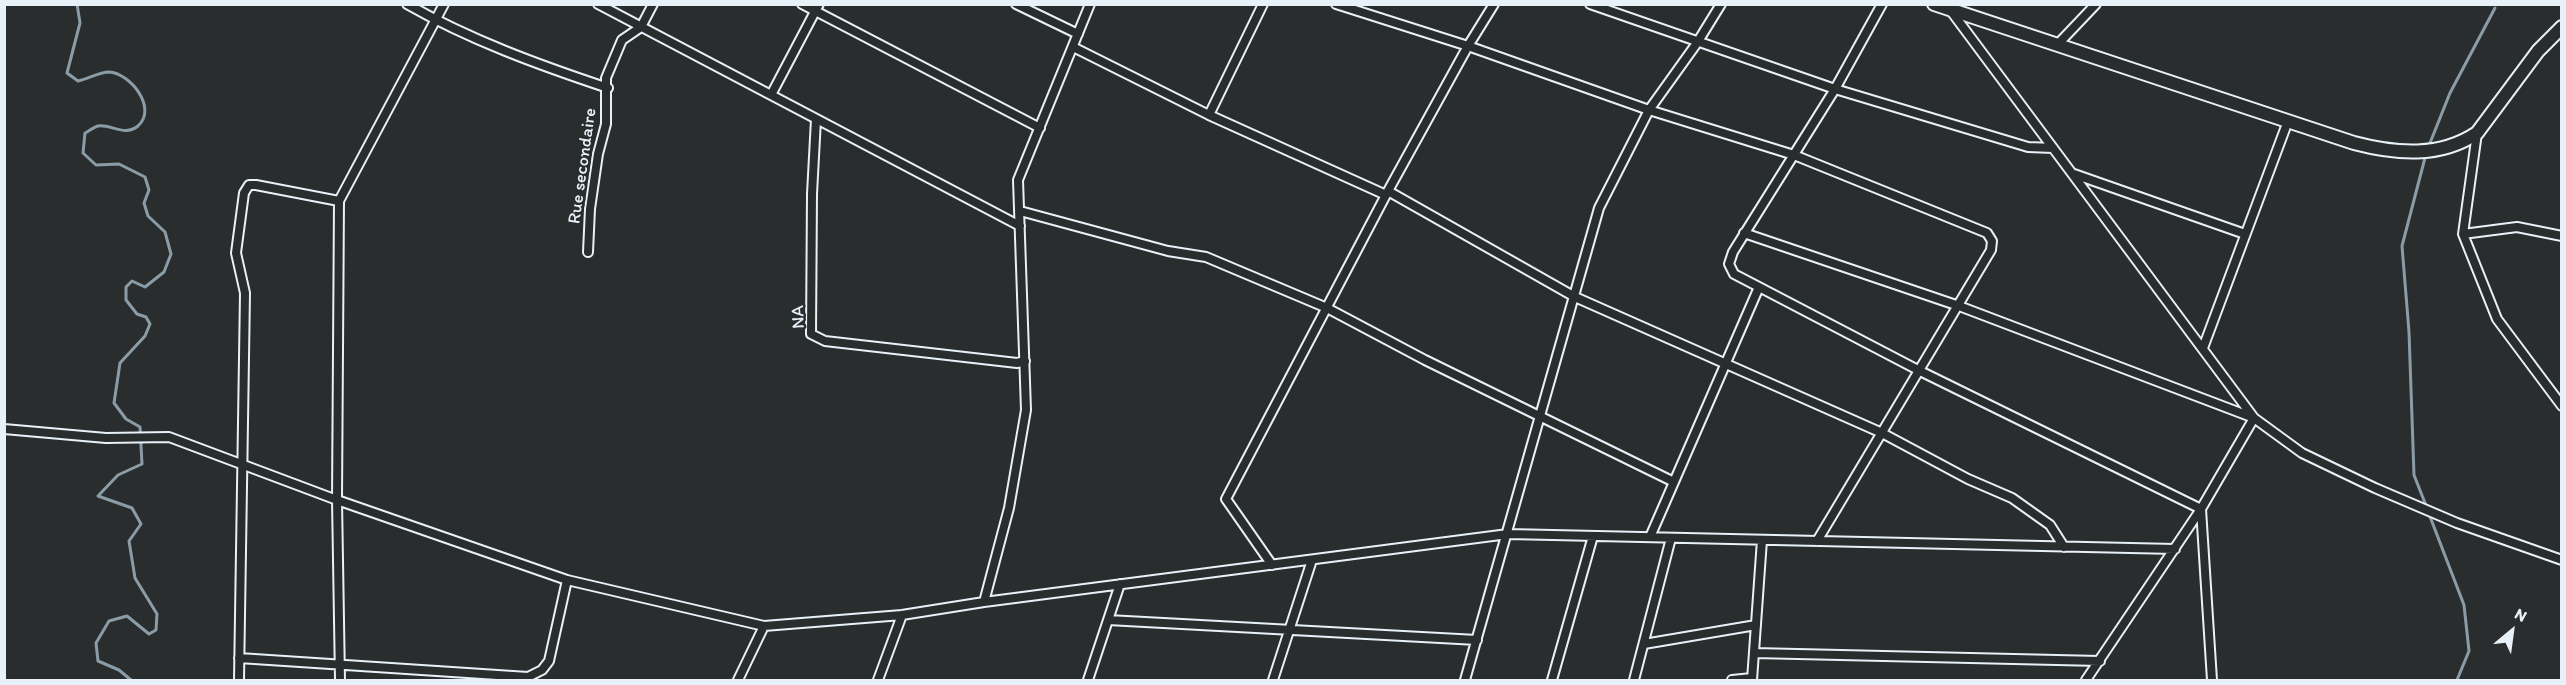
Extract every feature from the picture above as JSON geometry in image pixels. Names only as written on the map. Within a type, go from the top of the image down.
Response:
[{"type":"highway","points":[[1934,4],[2384,151],[2439,150],[2464,142],[2477,133],[2538,51],[2562,27]]},
{"type":"street","points":[[407,4],[435,21],[544,67],[608,88]]},
{"type":"street","points":[[340,681],[337,500],[339,201],[444,4]]},
{"type":"street","points":[[598,4],[1020,226]]},
{"type":"street","points":[[641,27],[653,4]]},
{"type":"street","points":[[802,4],[817,8],[1040,128]]},
{"type":"street","points":[[1016,4],[1078,34]]},
{"type":"street","points":[[984,602],[1009,508],[1024,421],[1025,361],[1018,180],[1090,4]]},
{"type":"street","points":[[1209,115],[1263,4]]},
{"type":"street","points":[[1336,4],[1468,46],[1649,110],[1794,155],[1987,233],[1992,241],[1991,250],[1816,541]]},
{"type":"street","points":[[1272,565],[1227,498],[1387,193],[1468,46],[1494,4]]},
{"type":"street","points":[[1590,4],[1697,43],[1836,89],[2028,147],[2053,148]]},
{"type":"street","points":[[1465,681],[1542,416],[1599,208],[1649,110],[1697,43],[1721,4]]},
{"type":"street","points":[[1882,4],[1836,89],[1744,233],[1729,264],[1734,274],[1920,370],[2201,509]]},
{"type":"street","points":[[2058,44],[2096,4]]},
{"type":"street","points":[[771,95],[817,8]]},
{"type":"street","points":[[1950,10],[2254,418]]},
{"type":"street","name":"Rue secondaire","points":[[588,252],[590,209],[598,154],[606,124],[608,88],[606,78],[622,40],[641,27]]},
{"type":"street","points":[[1073,47],[1209,115],[1387,193],[1575,297],[1882,433],[1968,479],[2012,498],[2050,525],[2064,547]]},
{"type":"street","name":"NA","points":[[816,119],[812,194],[812,334],[825,341],[1017,363],[1025,361]]},
{"type":"street","points":[[2203,348],[2288,121]]},
{"type":"street","points":[[2477,133],[2463,234],[2498,319],[2562,406]]},
{"type":"street","points":[[2073,174],[2245,234]]},
{"type":"street","points":[[239,681],[240,465],[245,293],[236,253],[244,193],[249,185],[256,185],[339,201]]},
{"type":"street","points":[[1020,212],[1168,251],[1206,257],[1327,308],[1425,360],[1674,482]]},
{"type":"street","points":[[2463,234],[2517,227],[2562,236]]},
{"type":"street","points":[[1744,233],[1959,306],[2254,418],[2302,453],[2394,496],[2562,561]]},
{"type":"street","points":[[1650,537],[1759,287]]},
{"type":"street","points":[[2086,681],[2201,509],[2254,418]]},
{"type":"street","points":[[4,429],[121,437],[169,437],[337,500],[567,580],[764,626],[902,615],[984,602],[1508,534],[2175,549]]},
{"type":"street","points":[[2201,509],[2212,681]]},
{"type":"street","points":[[1552,681],[1593,536]]},
{"type":"street","points":[[1634,681],[1671,538]]},
{"type":"street","points":[[1732,681],[1752,679],[1762,540]]},
{"type":"street","points":[[1273,681],[1312,560]]},
{"type":"street","points":[[239,658],[528,677],[542,670],[549,661],[567,580]]},
{"type":"street","points":[[1088,681],[1120,584]]},
{"type":"street","points":[[878,681],[902,615]]},
{"type":"street","points":[[1108,620],[1477,640]]},
{"type":"street","points":[[1644,644],[1756,625]]},
{"type":"street","points":[[738,681],[764,626]]},
{"type":"street","points":[[1754,653],[2100,661]]},
{"type":"street","points":[[540,681],[542,670]]},
{"type":"waterway","points":[[77,4],[80,23],[67,73],[78,81],[105,72],[117,74],[133,85],[143,101],[145,110],[143,119],[133,129],[123,130],[98,126],[85,133],[83,153],[96,165],[119,164],[145,177],[149,190],[144,203],[148,216],[165,232],[171,254],[164,272],[145,287],[132,281],[126,287],[126,300],[137,314],[146,317],[150,324],[145,336],[120,363],[114,403],[126,419],[140,427],[142,464],[118,475],[98,496],[132,508],[141,524],[129,541],[135,578],[157,614],[156,630],[149,634],[127,616],[109,621],[96,643],[98,661],[119,670],[131,680]]},
{"type":"waterway","points":[[2428,148],[2450,93],[2495,8]]},
{"type":"waterway","points":[[2426,154],[2402,246],[2409,332],[2414,475],[2427,508]]},
{"type":"waterway","points":[[2429,514],[2464,605],[2469,651],[2457,680]]}]
